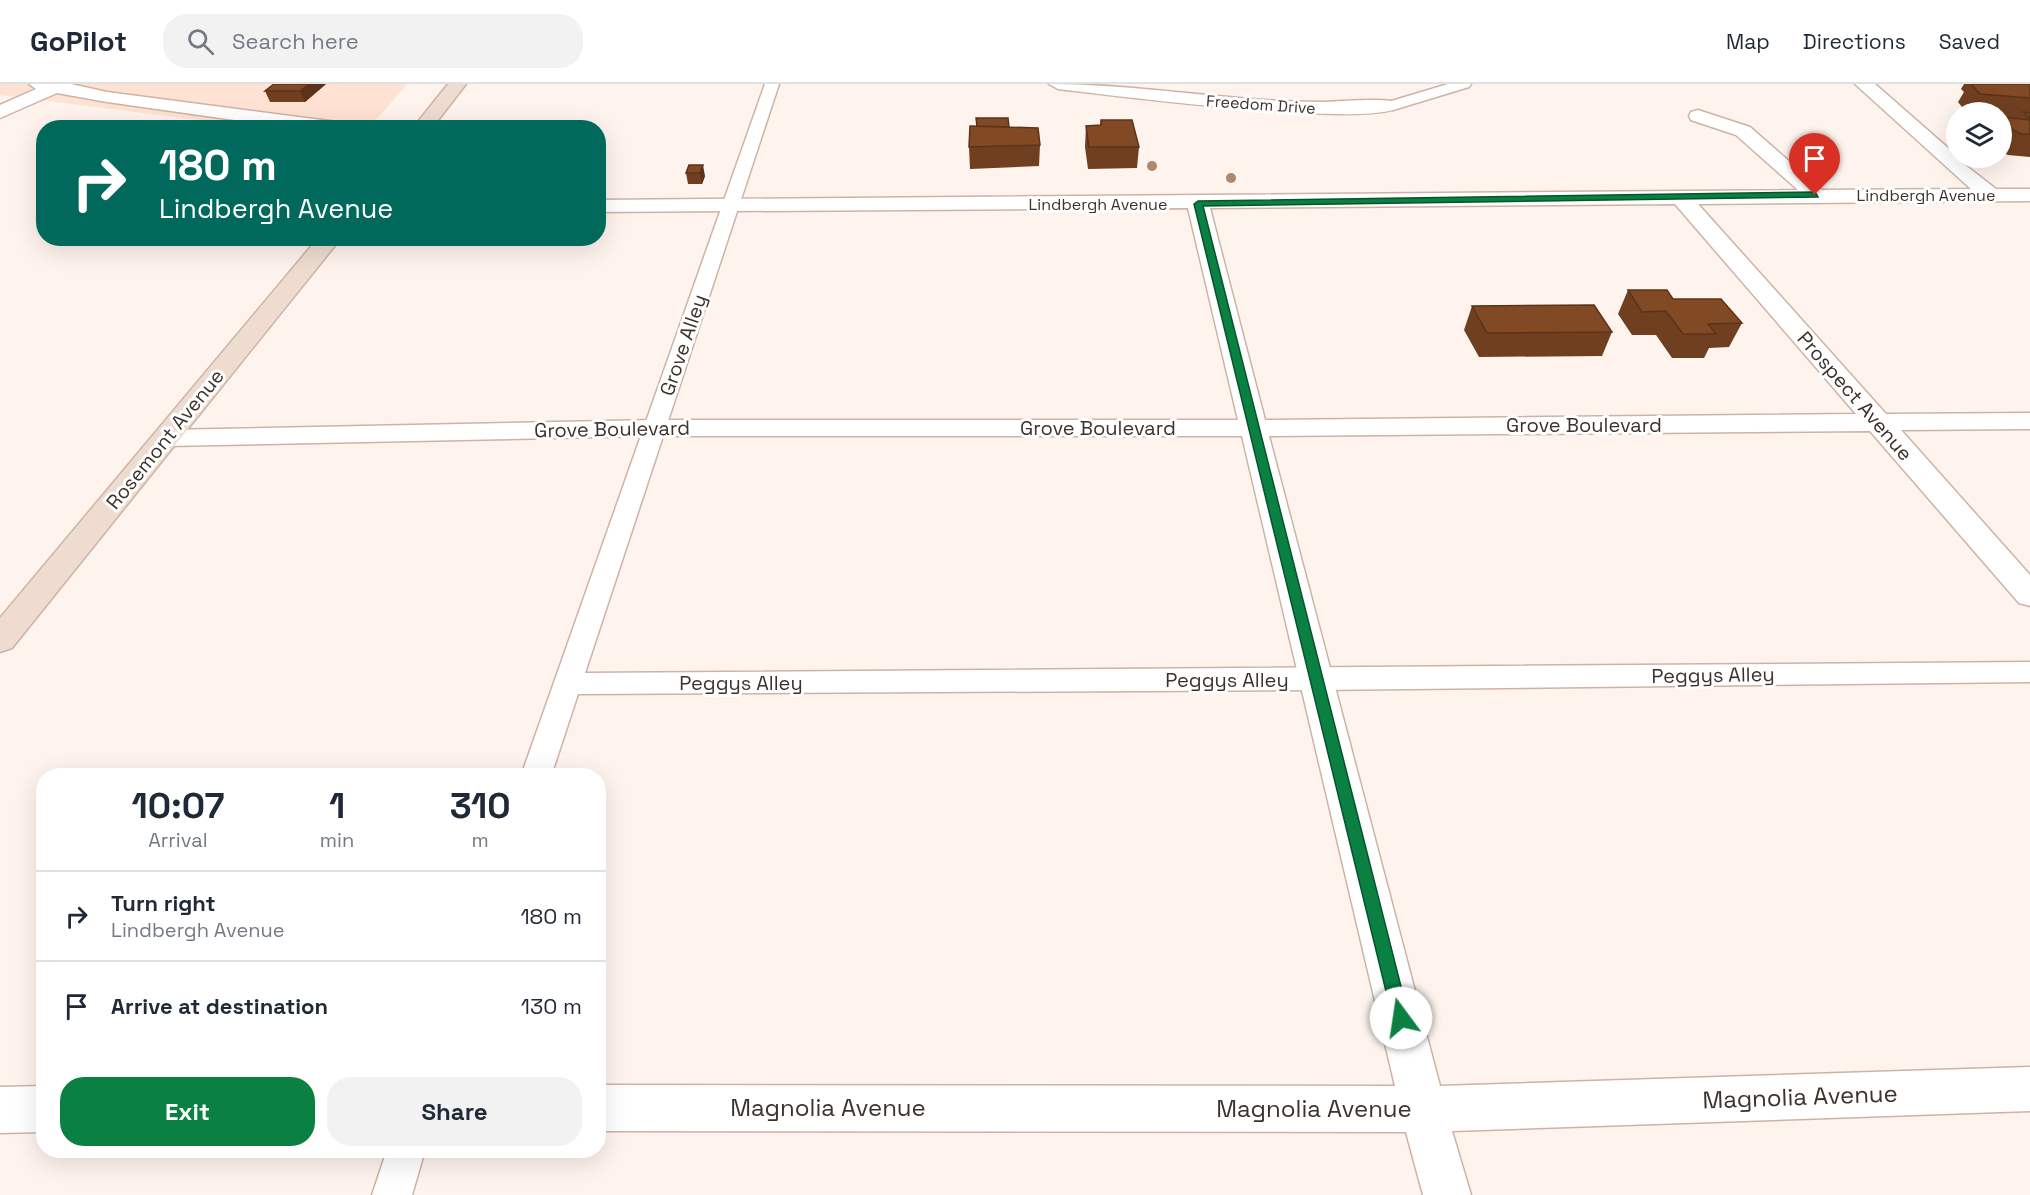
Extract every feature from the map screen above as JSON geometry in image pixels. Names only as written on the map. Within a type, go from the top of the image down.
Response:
[{"type":"main road","points":[[428,120],[457,84]]},
{"type":"main road","name":"Rosemont Avenue","points":[[0,640],[323,246]]},
{"type":"street","name":"Freedom Drive","points":[[1058,84],[1176,98],[1342,110],[1393,105]]},
{"type":"street","points":[[1863,84],[1990,195]]},
{"type":"street","points":[[0,112],[51,85],[270,120]]},
{"type":"street","points":[[1698,116],[1743,131],[1815,195]]},
{"type":"street","name":"Lindbergh Avenue","points":[[606,206],[1198,204],[1815,195],[2030,195]]},
{"type":"street","name":"Prospect Avenue","points":[[1680,197],[2030,595]]},
{"type":"street","points":[[1198,204],[1423,1109],[1447,1195]]},
{"type":"street","name":"Grove Boulevard","points":[[166,438],[654,428],[1254,428],[2030,421]]},
{"type":"street","name":"Magnolia Avenue","points":[[606,1108],[1423,1109],[2030,1089]]},
{"type":"street","points":[[0,1110],[36,1109]]},
{"type":"lane","name":"Grove Alley","points":[[539,768],[772,84]]},
{"type":"lane","points":[[1393,105],[1464,84]]},
{"type":"lane","name":"Peggys Alley","points":[[568,684],[1316,680],[2030,672]]},
{"type":"lane","points":[[392,1195],[404,1158]]},
{"type":"shaded area","points":[[0,84],[407,84],[376,120],[201,120],[0,95]]},
{"type":"building","points":[[274,84],[309,84],[300,91],[265,91]]},
{"type":"building","points":[[1971,84],[2030,84],[2030,98],[1980,94]]},
{"type":"building","points":[[976,118],[1008,118],[1009,127],[977,126]]},
{"type":"building","points":[[2012,118],[2030,120],[2030,134],[2021,134],[2013,130]]},
{"type":"building","points":[[1101,120],[1132,120],[1139,147],[1089,147],[1086,126],[1101,125]]},
{"type":"building","points":[[970,126],[1038,128],[1040,145],[969,147]]},
{"type":"building","points":[[689,165],[703,165],[700,173],[686,173]]},
{"type":"building","points":[[1628,290],[1667,290],[1673,299],[1721,299],[1742,323],[1708,324],[1716,334],[1683,334],[1666,311],[1642,312]]},
{"type":"building","points":[[1594,305],[1612,332],[1487,333],[1472,306]]},
{"type":"route","points":[[1401,1018],[1198,204],[1815,195]]}]
